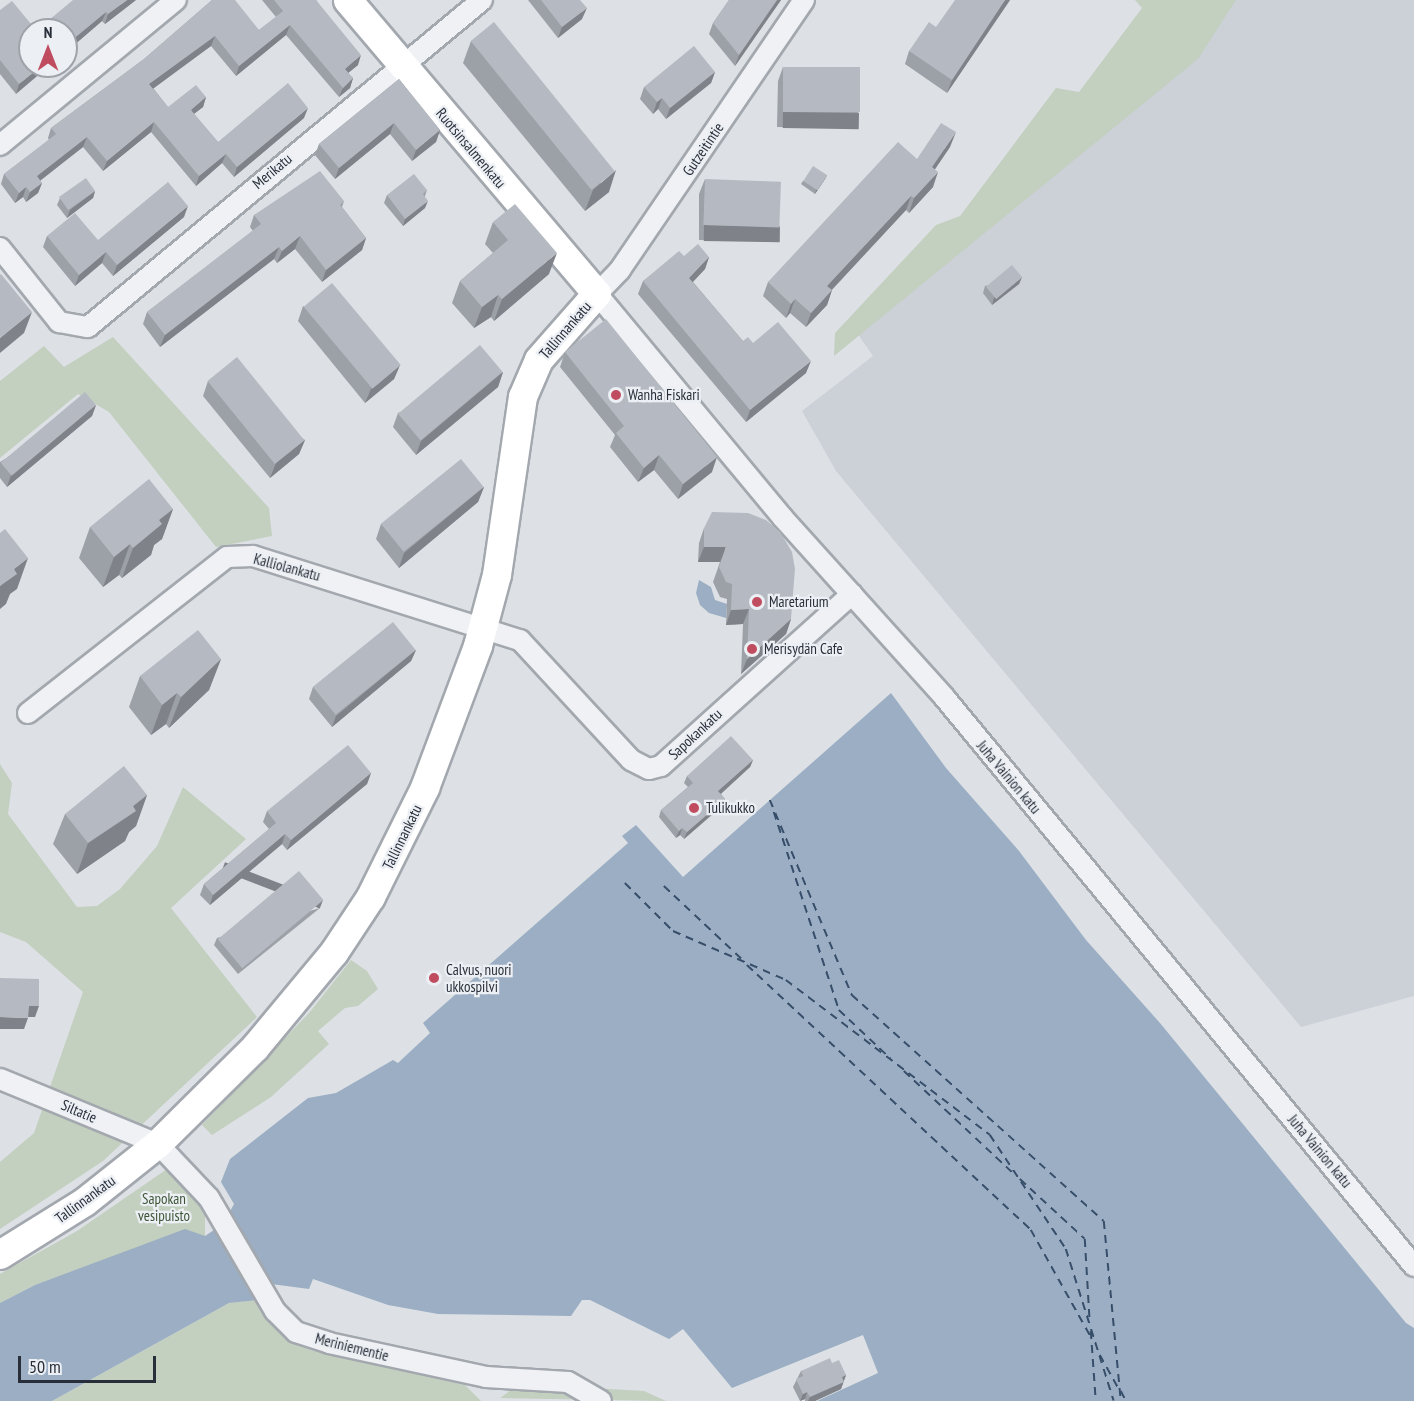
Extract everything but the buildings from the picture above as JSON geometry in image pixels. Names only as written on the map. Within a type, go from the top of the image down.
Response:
[{"type":"street","points":[[0,145],[176,0]]},
{"type":"street","name":"Ruotsinsalmenkatu","points":[[348,0],[597,294]]},
{"type":"street","name":"Merikatu","points":[[0,248],[59,322],[88,327],[401,64],[482,0]]},
{"type":"street","name":"Gutzeitintie","points":[[597,294],[620,270],[804,0]]},
{"type":"street","name":"Juha Vainion katu","points":[[597,294],[852,594],[944,697],[1414,1266]]},
{"type":"street","name":"Tallinnankatu","points":[[0,1255],[85,1202],[158,1144],[261,1040],[334,953],[371,897],[425,789],[484,626],[497,575],[523,397],[538,360],[597,294]]},
{"type":"street","name":"Kalliolankatu","points":[[28,713],[227,557],[254,555],[484,626]]},
{"type":"street","name":"Sapokankatu","points":[[484,626],[520,640],[631,760],[650,769],[661,766],[852,594]]},
{"type":"street","name":"Siltatie","points":[[0,1079],[158,1144]]},
{"type":"street","name":"Meriniementie","points":[[158,1144],[209,1198],[274,1311],[296,1332],[329,1343],[486,1377],[568,1382],[601,1401]]},
{"type":"shaded area","points":[[1201,0],[1414,0],[1414,996],[1301,1027],[836,471],[802,411],[873,356],[855,330]]},
{"type":"green space","points":[[1135,0],[1236,0],[1198,59],[834,356],[835,333],[936,225],[960,216],[1056,88],[1079,92],[1142,8]]},
{"type":"green space","points":[[113,337],[269,508],[272,536],[216,547],[109,412],[78,394],[0,458],[0,381],[44,346],[64,367]]},
{"type":"green space","points":[[0,764],[12,783],[8,814],[77,907],[97,906],[120,889],[157,846],[183,787],[246,839],[171,908],[257,1017],[103,1161],[0,1229],[0,1162],[34,1133],[83,992],[26,942],[0,932]]},
{"type":"green space","points":[[351,960],[367,971],[378,989],[358,1006],[345,1008],[318,1031],[329,1044],[271,1097],[212,1135],[202,1125],[309,1013]]},
{"type":"green space","name":"Sapokan vesipuisto","points":[[170,1167],[205,1201],[205,1236],[35,1285],[0,1303],[0,1274],[77,1231]]},
{"type":"green space","points":[[258,1300],[310,1350],[465,1385],[481,1401],[52,1401],[229,1303]]},
{"type":"green space","points":[[519,1384],[644,1391],[666,1401],[500,1398]]},
{"type":"water","points":[[699,580],[711,587],[715,600],[727,604],[726,618],[709,613],[700,605],[696,593]]},
{"type":"water","points":[[891,693],[946,768],[1019,851],[1086,940],[1160,1023],[1406,1323],[1414,1328],[1414,1401],[817,1401],[878,1373],[863,1335],[732,1388],[683,1329],[669,1339],[590,1300],[582,1300],[571,1316],[438,1314],[388,1305],[313,1279],[309,1289],[271,1284],[258,1300],[229,1303],[52,1401],[0,1401],[0,1303],[35,1285],[185,1229],[205,1236],[223,1224],[234,1204],[221,1182],[230,1159],[308,1098],[336,1093],[393,1060],[398,1063],[430,1033],[423,1023],[628,843],[622,836],[636,825],[683,877]]},
{"type":"ferry route","points":[[770,800],[852,995],[1104,1221],[1121,1401]]},
{"type":"ferry route","points":[[774,812],[839,1010],[891,1059]]},
{"type":"ferry route","points":[[625,883],[673,931],[786,980],[990,1135],[1066,1249],[1114,1401]]},
{"type":"ferry route","points":[[664,886],[744,961]]},
{"type":"ferry route","points":[[747,965],[1031,1230],[1091,1337]]},
{"type":"ferry route","points":[[904,1071],[1014,1174]]},
{"type":"ferry route","points":[[1020,1179],[1085,1239],[1090,1323]]},
{"type":"ferry route","points":[[1091,1331],[1096,1401]]},
{"type":"ferry route","points":[[1100,1355],[1118,1387]]},
{"type":"ferry route","points":[[1121,1391],[1126,1401]]},
{"type":"place","name":"Wanha Fiskari","points":[[616,395]]},
{"type":"place","name":"Maretarium","points":[[757,602]]},
{"type":"place","name":"Merisydän Cafe","points":[[752,649]]},
{"type":"place","name":"Tulikukko","points":[[694,808]]},
{"type":"place","name":"Calvus, nuori ukkospilvi","points":[[434,978]]}]
